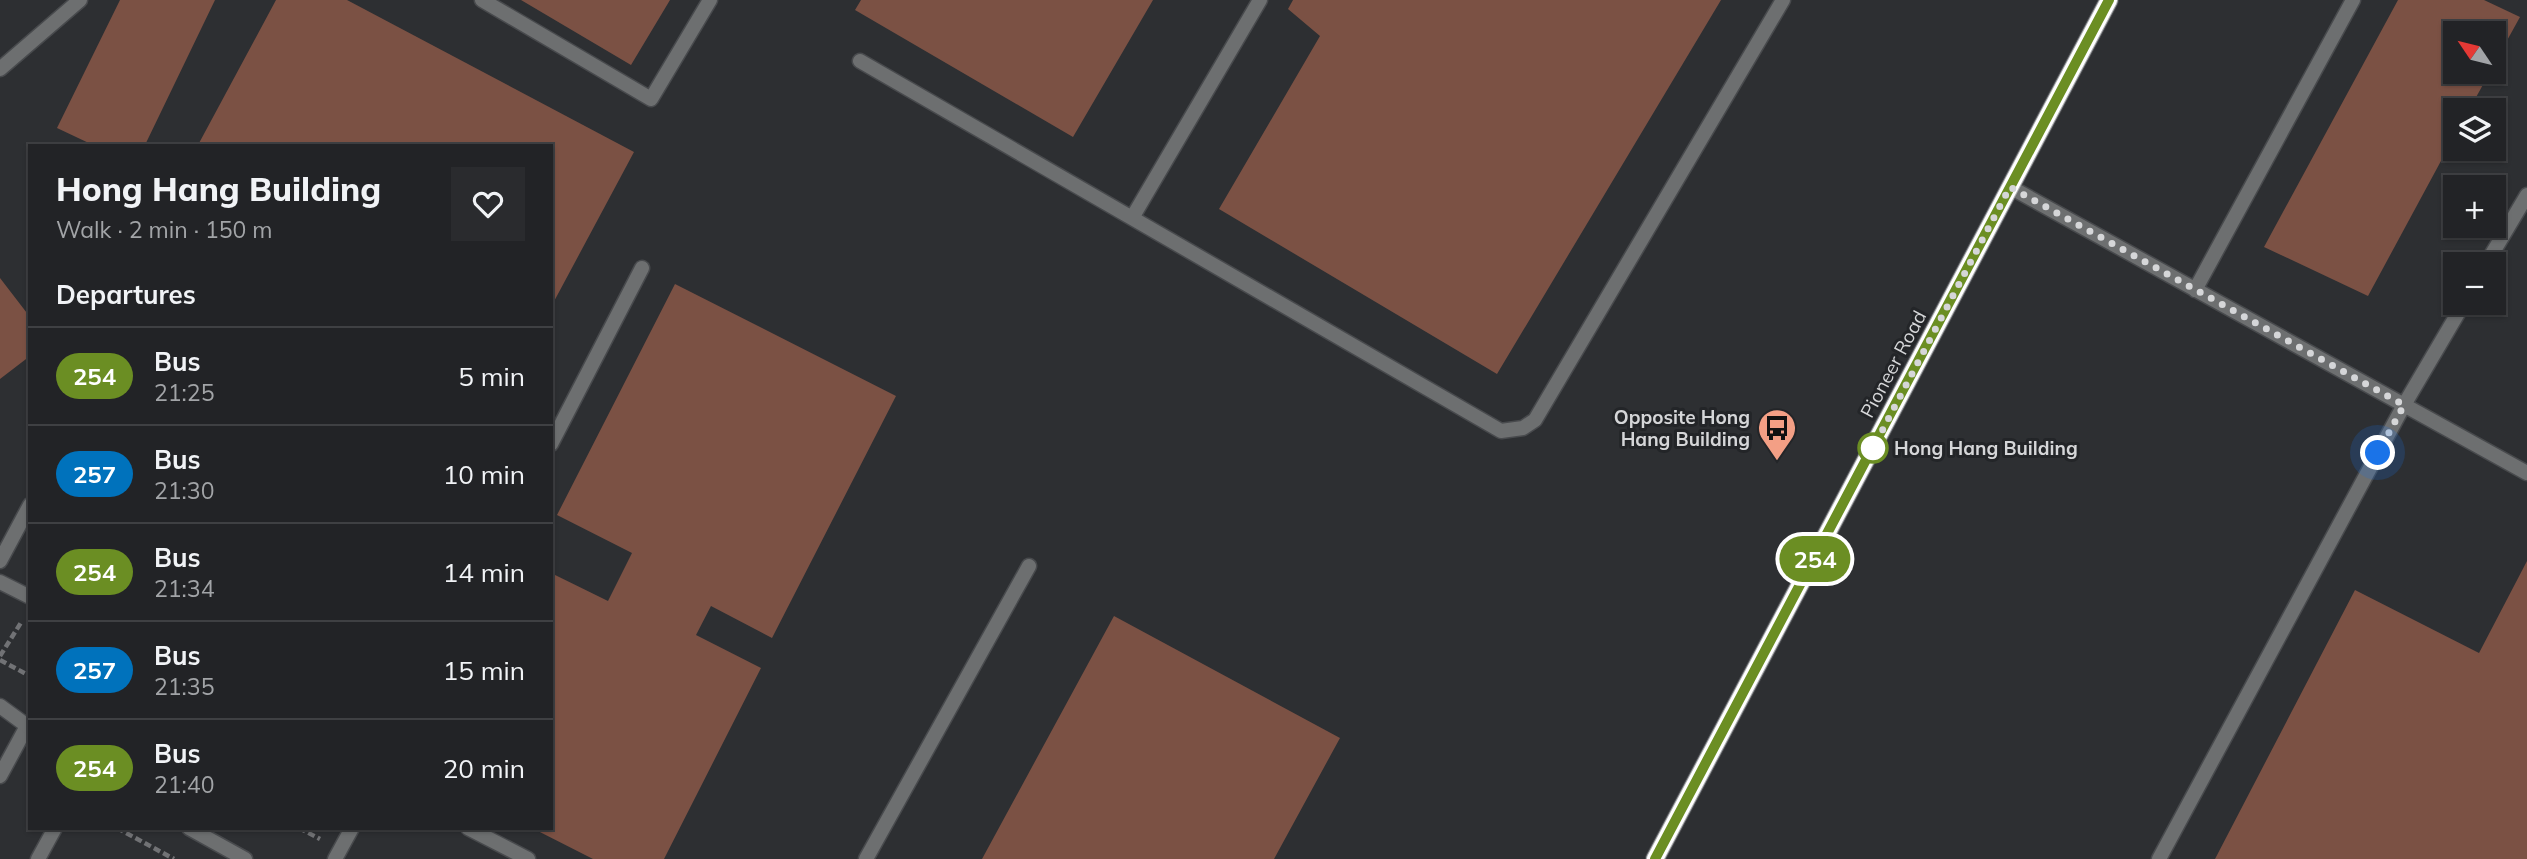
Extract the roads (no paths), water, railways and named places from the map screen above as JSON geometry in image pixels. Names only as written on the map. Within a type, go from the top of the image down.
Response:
[{"type":"main road","name":"Pioneer Road","points":[[1655,859],[2109,0]]},
{"type":"street","points":[[0,69],[80,0]]},
{"type":"street","points":[[482,0],[651,99],[710,0]]},
{"type":"street","points":[[1132,218],[1261,0]]},
{"type":"street","points":[[860,61],[1501,430],[1523,428],[1535,421],[1783,0]]},
{"type":"street","points":[[2195,290],[2353,0]]},
{"type":"street","points":[[2010,187],[2527,473]]},
{"type":"street","points":[[2493,252],[2527,195]]},
{"type":"street","points":[[553,440],[642,268]]},
{"type":"street","points":[[2159,859],[2404,405],[2457,315]]},
{"type":"street","points":[[0,561],[28,509]]},
{"type":"street","points":[[866,859],[1028,566]]},
{"type":"street","points":[[0,582],[28,596]]},
{"type":"street","points":[[0,706],[28,727],[0,776]]},
{"type":"street","points":[[38,859],[54,830]]},
{"type":"street","points":[[193,830],[245,859]]},
{"type":"street","points":[[335,859],[351,830]]},
{"type":"street","points":[[472,830],[528,859]]},
{"type":"place","name":"Hong Hang Building","points":[[1873,448]]},
{"type":"place","name":"Opposite Hong Hang Building","points":[[1777,462]]}]
